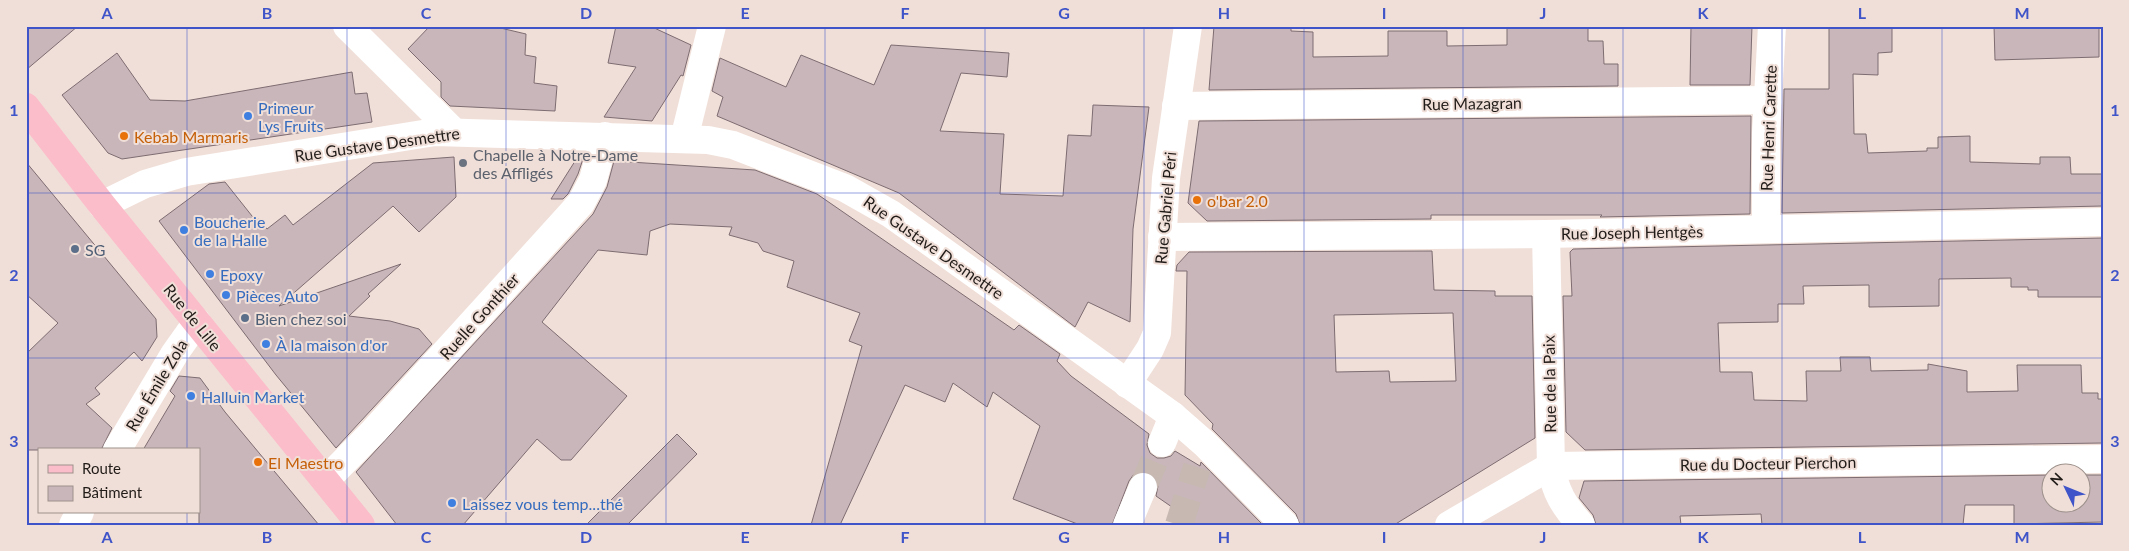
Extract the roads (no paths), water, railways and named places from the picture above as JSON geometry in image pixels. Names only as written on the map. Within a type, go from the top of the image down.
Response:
[{"type":"main road","name":"Rue de Lille","points":[[26,107],[102,205],[361,525]]},
{"type":"street","points":[[347,26],[454,131]]},
{"type":"street","points":[[684,139],[712,26]]},
{"type":"street","name":"Rue Gabriel Péri","points":[[1128,384],[1150,349],[1157,332],[1166,178],[1188,26]]},
{"type":"street","name":"Rue Henri Carette","points":[[1766,229],[1768,100],[1772,26]]},
{"type":"street","name":"Rue Mazagran","points":[[1176,106],[1768,100]]},
{"type":"street","name":"Rue Gustave Desmettre","points":[[102,205],[145,184],[186,172],[407,136],[454,131],[708,140],[733,145],[845,188],[876,204],[1173,416],[1201,455],[1285,525]]},
{"type":"street","name":"Ruelle Gonthier","points":[[326,480],[374,431],[581,203],[593,180],[605,136]]},
{"type":"street","name":"Rue Joseph Hentgès","points":[[1162,237],[1546,234],[2103,222]]},
{"type":"street","name":"Rue de la Paix","points":[[1546,234],[1551,466],[1558,495],[1564,507],[1581,525]]},
{"type":"street","name":"Rue Émile Zola","points":[[118,448],[175,353],[197,322]]},
{"type":"street","points":[[1162,443],[1173,416]]},
{"type":"street","name":"Rue du Docteur Pierchon","points":[[1449,525],[1551,466],[2103,459]]},
{"type":"street","points":[[1127,525],[1143,487]]},
{"type":"tunnel","points":[[1143,487],[1162,443]]},
{"type":"tunnel","points":[[1179,525],[1197,467]]},
{"type":"place","name":"Primeur Lys Fruits","points":[[248,116]]},
{"type":"place","name":"Kebab Marmaris","points":[[124,136]]},
{"type":"place","name":"Chapelle à Notre-Dame des Affligés","points":[[463,163]]},
{"type":"place","name":"o'bar 2.0","points":[[1197,200]]},
{"type":"place","name":"Boucherie de la Halle","points":[[184,230]]},
{"type":"place","name":"SG","points":[[75,249]]},
{"type":"place","name":"Epoxy","points":[[210,274]]},
{"type":"place","name":"Pièces Auto","points":[[226,295]]},
{"type":"place","name":"Bien chez soi","points":[[245,318]]},
{"type":"place","name":"À la maison d'or","points":[[266,344]]},
{"type":"place","name":"Halluin Market","points":[[191,396]]},
{"type":"place","name":"El Maestro","points":[[258,462]]},
{"type":"place","name":"Laissez vous temp...thé","points":[[452,503]]}]
